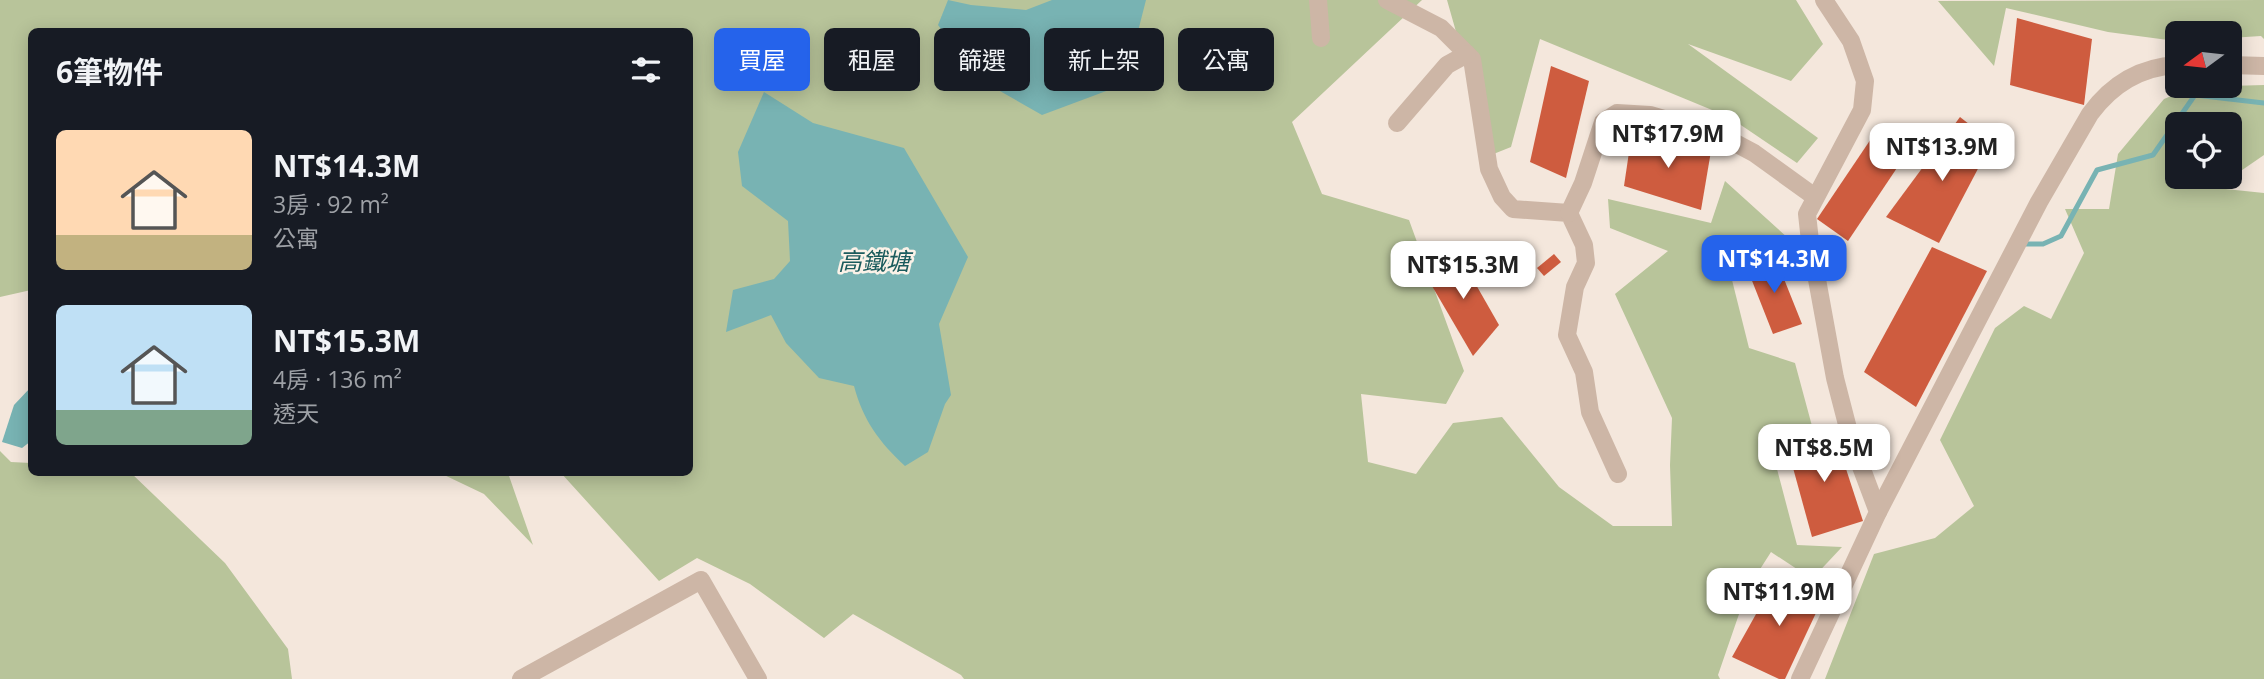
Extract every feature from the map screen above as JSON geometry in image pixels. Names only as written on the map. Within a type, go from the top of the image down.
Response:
[{"type":"lane","points":[[1318,0],[1321,38]]},
{"type":"lane","points":[[1387,0],[1441,28],[1472,59],[1489,169],[1502,197],[1513,209],[1569,213]]},
{"type":"lane","points":[[1824,0],[1851,41],[1865,81],[1862,110],[1807,214],[1835,378],[1851,440],[1878,512]]},
{"type":"lane","points":[[1397,123],[1447,65],[1467,54]]},
{"type":"lane","points":[[2242,65],[2264,66]]},
{"type":"lane","points":[[1800,679],[1878,512],[2039,202],[2091,114],[2100,100],[2122,80],[2136,73],[2165,67]]},
{"type":"lane","points":[[1618,474],[1590,412],[1584,372],[1567,335],[1575,287],[1586,263],[1584,246],[1569,213],[1583,183],[1603,122],[1617,113],[1650,115],[1722,136],[1755,152],[1815,197]]},
{"type":"lane","points":[[521,679],[701,580],[758,679]]},
{"type":"green space","points":[[0,0],[1422,0],[1292,122],[1322,194],[1409,220],[1464,371],[1446,404],[1361,394],[1368,462],[1416,474],[1453,423],[1502,417],[1559,487],[1613,526],[1672,526],[1672,418],[1615,294],[1668,251],[1610,228],[1608,199],[1711,223],[1725,181],[1789,239],[1725,252],[1749,348],[1795,363],[1812,426],[1772,450],[1797,545],[1842,547],[1812,579],[1771,552],[1748,588],[1718,675],[1720,679],[964,679],[853,614],[824,638],[750,584],[697,558],[659,581],[564,476],[693,476],[693,28],[28,28],[28,291],[0,297]]},
{"type":"green space","points":[[1447,0],[1796,0],[1823,44],[1791,81],[1688,44],[1818,138],[1797,163],[1729,117],[1540,39],[1511,147],[1491,155]]},
{"type":"green space","points":[[2264,0],[2264,39],[2261,36],[2242,37],[2242,21],[2165,21],[2165,40],[2108,32],[2006,8],[1994,66],[1938,1]]},
{"type":"green space","points":[[2264,85],[2264,155],[2242,170],[2242,112],[2165,112],[2165,189],[2226,189],[2264,193],[2264,679],[1825,679],[1874,554],[1935,538],[1974,506],[1940,440],[1995,328],[2024,306],[2051,319],[2084,253],[2065,209],[2109,209],[2118,154],[2164,99],[2242,98],[2242,86]]},
{"type":"green space","points":[[0,451],[11,462],[28,463],[28,476],[134,476],[225,563],[288,649],[292,679],[0,679]]},
{"type":"green space","points":[[446,476],[509,476],[533,545],[484,494]]},
{"type":"water","points":[[948,0],[1026,10],[1052,0],[1146,0],[1139,28],[1044,28],[1044,91],[1106,91],[1042,115],[1000,91],[1030,91],[1030,28],[940,28],[938,25]]},
{"type":"water","name":"高鐵塘","points":[[764,92],[813,123],[904,148],[968,257],[939,324],[951,395],[945,404],[928,452],[905,466],[873,430],[854,386],[819,378],[786,343],[771,315],[726,332],[733,290],[774,279],[790,261],[788,221],[742,186],[738,152]]},
{"type":"water","points":[[28,390],[28,443],[22,448],[2,442],[14,405]]},
{"type":"building","points":[[2017,18],[2092,39],[2084,105],[2010,85]]},
{"type":"building","points":[[1551,66],[1589,81],[1566,178],[1530,162]]},
{"type":"building","points":[[1960,117],[1992,142],[1939,243],[1886,217]]},
{"type":"building","points":[[1879,127],[1913,144],[1848,241],[1817,219]]},
{"type":"building","points":[[1632,132],[1711,151],[1701,210],[1624,186]]},
{"type":"building","points":[[1932,247],[1987,271],[1916,407],[1864,372]]},
{"type":"building","points":[[1455,248],[1499,325],[1473,356],[1425,274]]},
{"type":"building","points":[[1554,254],[1561,262],[1544,276],[1537,268]]},
{"type":"building","points":[[1774,254],[1802,324],[1773,334],[1747,268]]},
{"type":"building","points":[[1833,429],[1863,521],[1812,537],[1787,446]]},
{"type":"building","points":[[1779,573],[1823,598],[1785,679],[1779,679],[1732,657]]},
{"type":"waterway","points":[[2024,244],[2043,244],[2061,236],[2097,170],[2153,155],[2195,95],[2264,103]]}]
